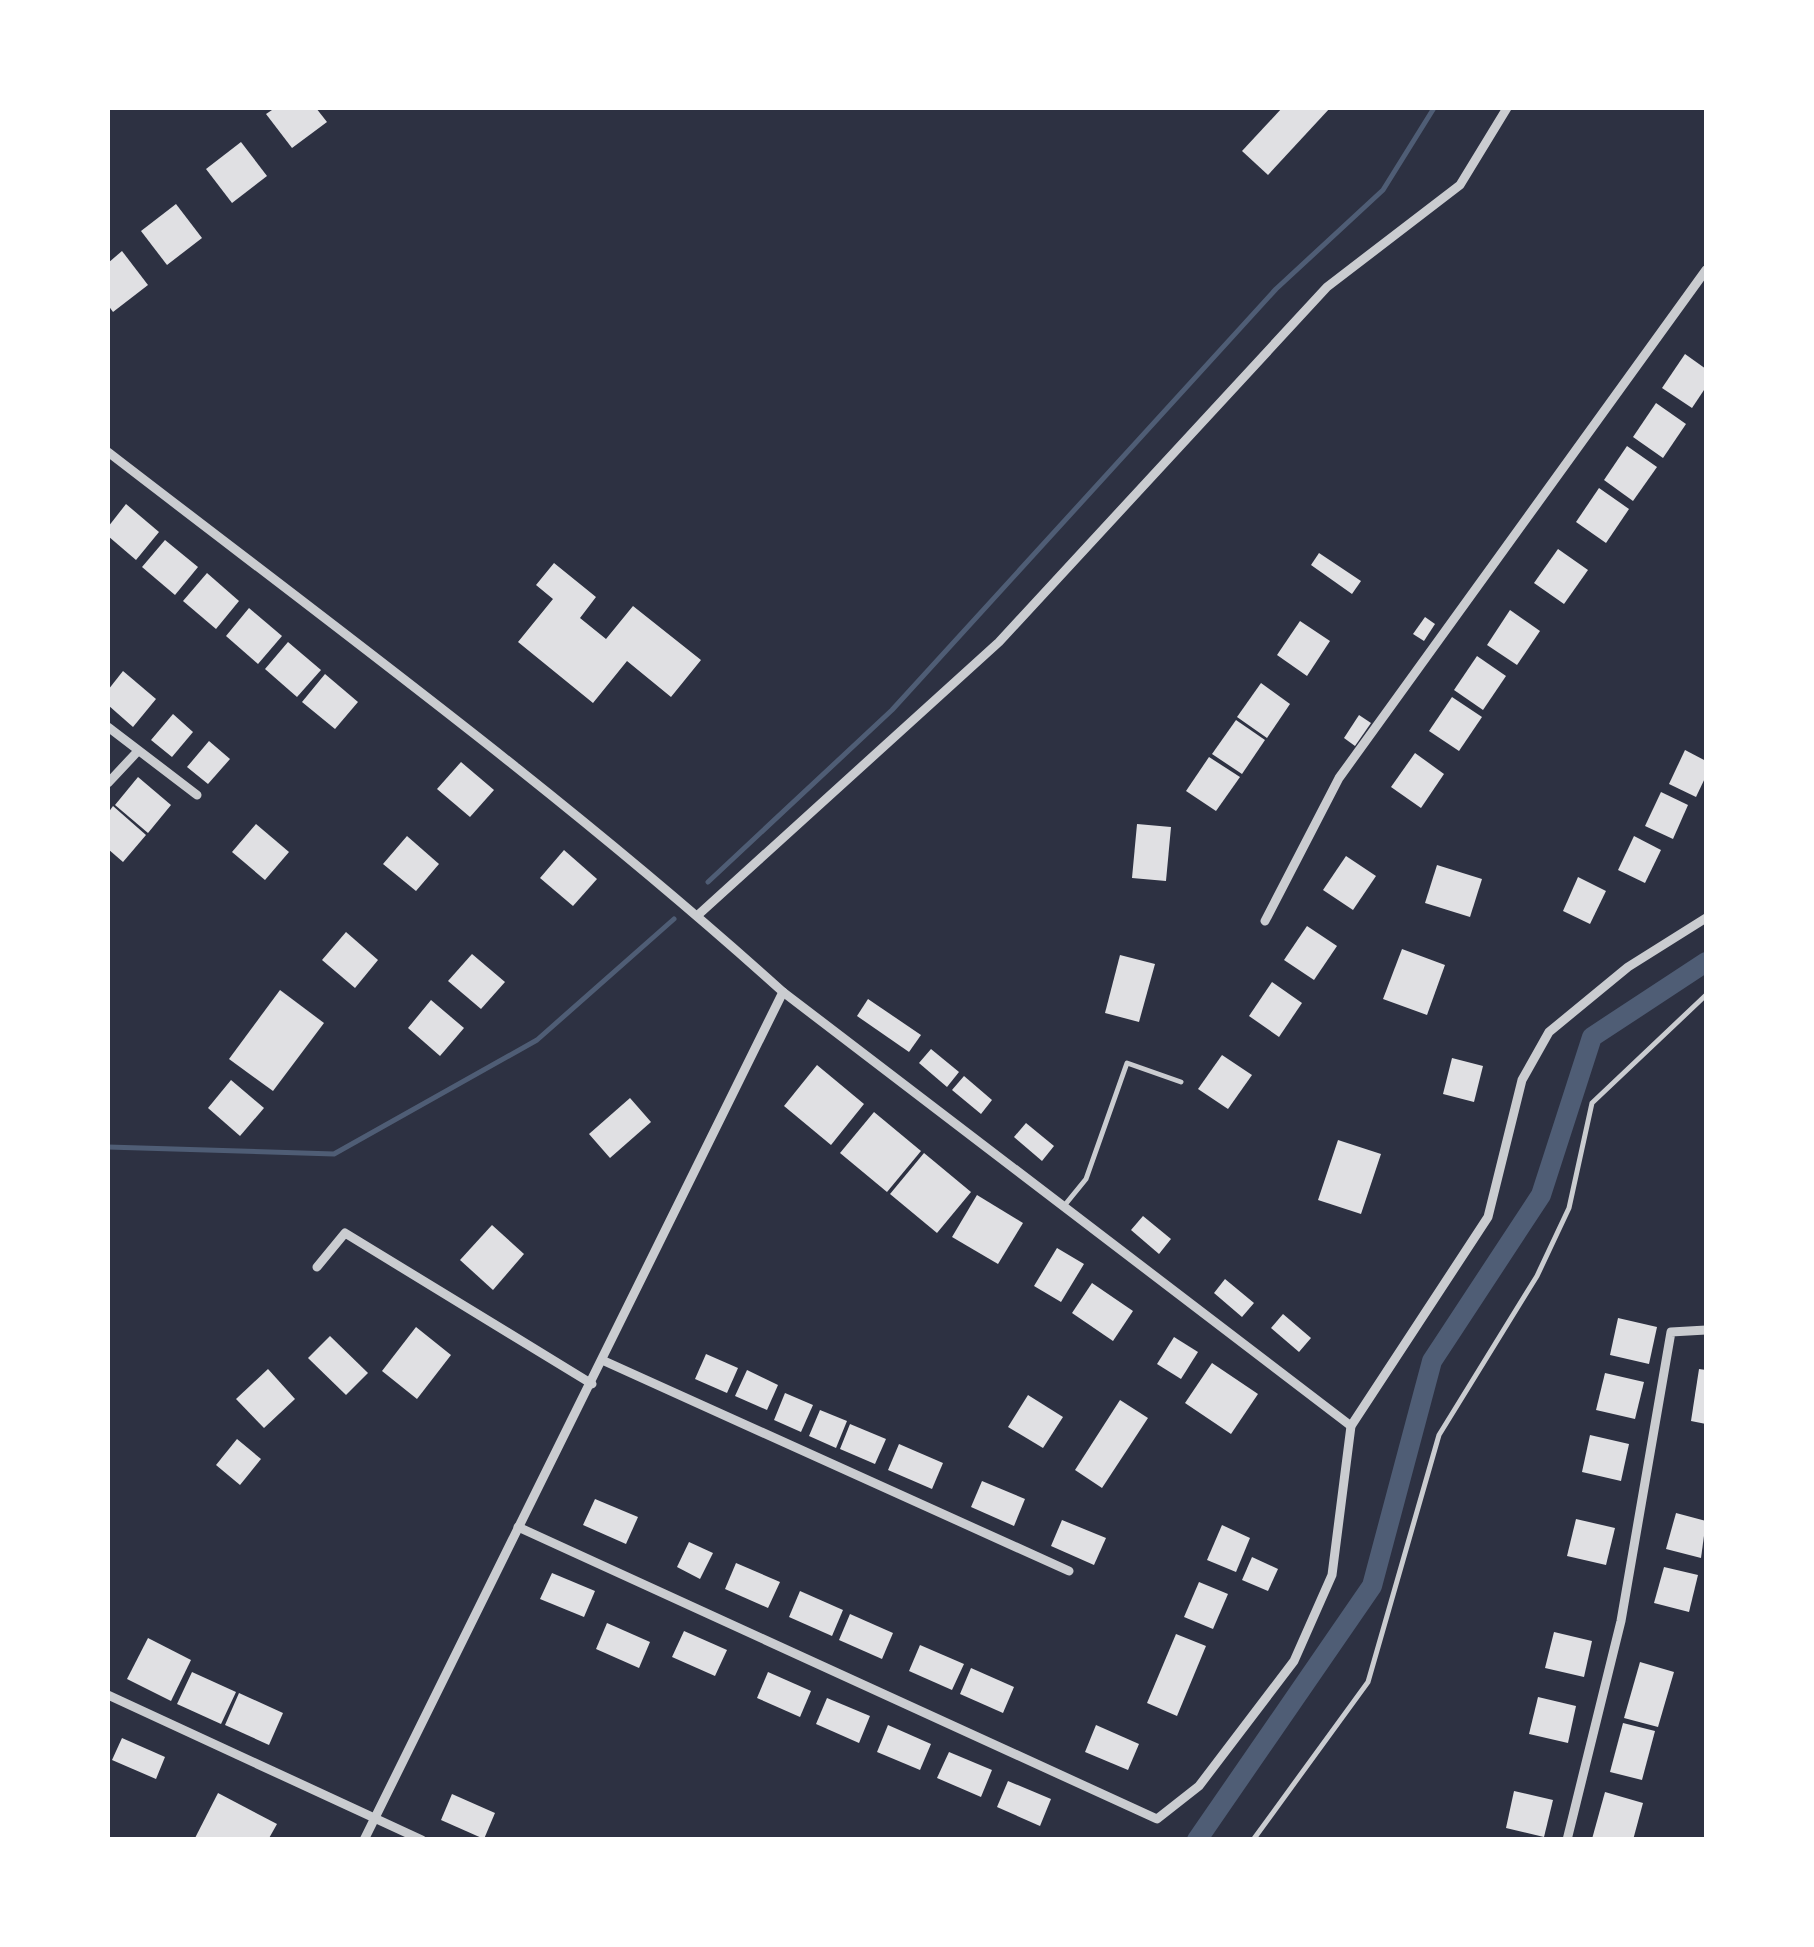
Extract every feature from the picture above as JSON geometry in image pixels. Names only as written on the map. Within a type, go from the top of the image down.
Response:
[{"type":"street","points":[[698,916],[999,642],[1327,287],[1460,185],[1507,108]]},
{"type":"street","points":[[1265,921],[1339,778],[1706,270]]},
{"type":"street","points":[[108,452],[496,751],[698,916],[784,992],[1351,1426]]},
{"type":"street","points":[[108,726],[197,795]]},
{"type":"street","points":[[108,784],[137,752]]},
{"type":"street","points":[[518,1528],[1157,1819],[1199,1786],[1294,1661],[1332,1575],[1351,1426],[1488,1217],[1522,1080],[1549,1032],[1628,967],[1706,918]]},
{"type":"street","points":[[364,1840],[784,992]]},
{"type":"street","points":[[317,1267],[345,1233],[592,1384]]},
{"type":"street","points":[[1567,1840],[1621,1622],[1671,1332],[1706,1330]]},
{"type":"street","points":[[602,1360],[1069,1571]]},
{"type":"street","points":[[108,1695],[422,1840]]},
{"type":"lane","points":[[1253,1840],[1368,1682],[1439,1434],[1537,1276],[1569,1208],[1592,1103],[1706,995]]},
{"type":"lane","points":[[1064,1206],[1086,1179],[1127,1063],[1181,1082]]},
{"type":"building","points":[[275,108],[316,108],[327,122],[292,148],[266,114]]},
{"type":"building","points":[[1282,108],[1330,108],[1268,175],[1242,151]]},
{"type":"building","points":[[241,142],[267,176],[232,203],[206,169]]},
{"type":"building","points":[[176,204],[202,238],[167,265],[141,231]]},
{"type":"building","points":[[122,251],[148,285],[113,312],[108,305],[108,263]]},
{"type":"building","points":[[1685,354],[1706,369],[1706,387],[1692,408],[1662,388]]},
{"type":"building","points":[[1656,403],[1686,424],[1663,458],[1633,437]]},
{"type":"building","points":[[1627,446],[1657,467],[1633,501],[1604,480]]},
{"type":"building","points":[[1599,488],[1629,509],[1606,543],[1576,522]]},
{"type":"building","points":[[126,504],[159,532],[136,560],[108,536],[108,527]]},
{"type":"building","points":[[165,540],[198,567],[175,595],[142,567]]},
{"type":"building","points":[[1558,549],[1588,570],[1564,604],[1534,583]]},
{"type":"building","points":[[1319,553],[1361,581],[1352,594],[1311,565]]},
{"type":"building","points":[[554,563],[596,597],[580,618],[606,639],[633,606],[701,660],[671,697],[627,661],[593,703],[518,642],[553,599],[536,585]]},
{"type":"building","points":[[207,573],[239,601],[216,629],[183,601]]},
{"type":"building","points":[[249,608],[282,636],[258,664],[226,636]]},
{"type":"building","points":[[1510,610],[1540,631],[1517,665],[1487,645]]},
{"type":"building","points":[[1425,617],[1435,624],[1424,641],[1413,634]]},
{"type":"building","points":[[1300,621],[1330,641],[1307,676],[1277,655]]},
{"type":"building","points":[[288,642],[321,670],[297,697],[265,669]]},
{"type":"building","points":[[1477,656],[1506,676],[1483,710],[1454,690]]},
{"type":"building","points":[[123,671],[156,699],[133,727],[108,705],[108,690]]},
{"type":"building","points":[[325,674],[358,702],[335,729],[302,702]]},
{"type":"building","points":[[1261,683],[1290,704],[1267,738],[1237,717]]},
{"type":"building","points":[[1452,697],[1482,717],[1459,751],[1429,731]]},
{"type":"building","points":[[173,714],[193,732],[172,757],[151,740]]},
{"type":"building","points":[[1359,715],[1371,723],[1355,746],[1344,738]]},
{"type":"building","points":[[1236,720],[1265,740],[1242,774],[1212,754]]},
{"type":"building","points":[[209,741],[230,759],[208,784],[187,767]]},
{"type":"building","points":[[1685,750],[1706,761],[1706,776],[1696,797],[1669,784]]},
{"type":"building","points":[[1415,753],[1444,774],[1421,808],[1391,787]]},
{"type":"building","points":[[1209,757],[1240,777],[1216,811],[1186,791]]},
{"type":"building","points":[[461,762],[494,790],[470,817],[437,789]]},
{"type":"building","points":[[138,777],[171,805],[148,833],[115,805]]},
{"type":"building","points":[[1661,792],[1688,805],[1673,839],[1645,826]]},
{"type":"building","points":[[113,806],[146,835],[123,862],[108,849],[108,813]]},
{"type":"building","points":[[256,824],[289,852],[265,880],[232,852]]},
{"type":"building","points":[[1137,824],[1171,827],[1166,881],[1132,878]]},
{"type":"building","points":[[407,836],[439,864],[416,891],[383,864]]},
{"type":"building","points":[[1634,836],[1661,850],[1645,883],[1618,870]]},
{"type":"building","points":[[564,850],[597,879],[573,906],[540,878]]},
{"type":"building","points":[[1346,856],[1376,876],[1353,910],[1323,890]]},
{"type":"building","points":[[1437,865],[1482,879],[1470,917],[1425,903]]},
{"type":"building","points":[[1578,877],[1606,891],[1590,924],[1563,911]]},
{"type":"building","points":[[1307,926],[1337,946],[1314,980],[1284,960]]},
{"type":"building","points":[[346,932],[378,960],[355,988],[322,960]]},
{"type":"building","points":[[1402,949],[1445,965],[1427,1015],[1383,999]]},
{"type":"building","points":[[472,954],[505,982],[481,1009],[448,981]]},
{"type":"building","points":[[1120,955],[1155,964],[1139,1022],[1105,1013]]},
{"type":"building","points":[[1272,982],[1302,1003],[1279,1037],[1249,1016]]},
{"type":"building","points":[[280,990],[324,1023],[273,1091],[229,1059]]},
{"type":"building","points":[[868,999],[921,1035],[909,1052],[857,1016]]},
{"type":"building","points":[[431,1000],[464,1028],[440,1056],[408,1028]]},
{"type":"building","points":[[931,1049],[959,1072],[947,1087],[919,1063]]},
{"type":"building","points":[[1222,1055],[1252,1075],[1228,1109],[1198,1089]]},
{"type":"building","points":[[1452,1058],[1483,1066],[1474,1102],[1443,1094]]},
{"type":"building","points":[[817,1065],[864,1104],[831,1145],[784,1106]]},
{"type":"building","points":[[964,1076],[992,1100],[981,1114],[952,1090]]},
{"type":"building","points":[[231,1080],[264,1108],[240,1136],[208,1108]]},
{"type":"building","points":[[630,1098],[651,1122],[610,1158],[589,1134]]},
{"type":"building","points":[[874,1112],[921,1151],[887,1192],[840,1153]]},
{"type":"building","points":[[1026,1123],[1054,1146],[1042,1161],[1014,1137]]},
{"type":"building","points":[[1338,1140],[1381,1154],[1361,1214],[1318,1200]]},
{"type":"building","points":[[924,1153],[971,1192],[937,1233],[890,1194]]},
{"type":"building","points":[[977,1195],[1023,1223],[998,1264],[952,1237]]},
{"type":"building","points":[[1143,1216],[1171,1239],[1159,1254],[1131,1230]]},
{"type":"building","points":[[492,1225],[524,1254],[493,1290],[460,1260]]},
{"type":"building","points":[[1057,1248],[1084,1264],[1061,1302],[1034,1286]]},
{"type":"building","points":[[1225,1279],[1254,1303],[1242,1317],[1214,1293]]},
{"type":"building","points":[[1092,1283],[1133,1311],[1113,1341],[1072,1313]]},
{"type":"building","points":[[1283,1314],[1311,1338],[1299,1352],[1271,1328]]},
{"type":"building","points":[[1618,1318],[1657,1327],[1649,1364],[1610,1355]]},
{"type":"building","points":[[416,1327],[451,1355],[417,1399],[382,1371]]},
{"type":"building","points":[[330,1336],[368,1373],[346,1395],[308,1358]]},
{"type":"building","points":[[1174,1337],[1198,1352],[1181,1379],[1157,1364]]},
{"type":"building","points":[[706,1354],[738,1368],[727,1393],[695,1379]]},
{"type":"building","points":[[1212,1363],[1258,1394],[1231,1434],[1185,1403]]},
{"type":"building","points":[[268,1369],[295,1399],[264,1428],[236,1399]]},
{"type":"building","points":[[1699,1369],[1706,1370],[1706,1424],[1691,1421]]},
{"type":"building","points":[[747,1370],[778,1385],[767,1410],[735,1396]]},
{"type":"building","points":[[1605,1373],[1644,1382],[1635,1419],[1596,1410]]},
{"type":"building","points":[[785,1393],[813,1405],[801,1432],[774,1420]]},
{"type":"building","points":[[1028,1395],[1063,1417],[1043,1448],[1008,1427]]},
{"type":"building","points":[[1120,1400],[1148,1418],[1102,1488],[1075,1470]]},
{"type":"building","points":[[820,1410],[847,1421],[836,1448],[809,1436]]},
{"type":"building","points":[[850,1424],[886,1439],[875,1464],[840,1449]]},
{"type":"building","points":[[1590,1435],[1629,1444],[1621,1481],[1582,1472]]},
{"type":"building","points":[[237,1439],[261,1459],[240,1485],[216,1465]]},
{"type":"building","points":[[899,1444],[943,1463],[932,1489],[888,1470]]},
{"type":"building","points":[[982,1481],[1025,1499],[1014,1526],[971,1507]]},
{"type":"building","points":[[595,1499],[638,1517],[626,1544],[583,1525]]},
{"type":"building","points":[[1676,1513],[1706,1521],[1701,1558],[1666,1549]]},
{"type":"building","points":[[1576,1519],[1615,1528],[1606,1565],[1567,1556]]},
{"type":"building","points":[[1062,1520],[1106,1538],[1094,1565],[1051,1546]]},
{"type":"building","points":[[1222,1525],[1250,1538],[1236,1572],[1207,1560]]},
{"type":"building","points":[[689,1542],[713,1553],[700,1579],[677,1567]]},
{"type":"building","points":[[1252,1557],[1278,1569],[1268,1591],[1242,1580]]},
{"type":"building","points":[[736,1563],[780,1582],[768,1608],[725,1589]]},
{"type":"building","points":[[1664,1567],[1698,1575],[1689,1612],[1654,1603]]},
{"type":"building","points":[[552,1573],[595,1591],[584,1617],[540,1599]]},
{"type":"building","points":[[1199,1582],[1228,1594],[1213,1629],[1184,1617]]},
{"type":"building","points":[[800,1591],[843,1610],[832,1636],[789,1617]]},
{"type":"building","points":[[850,1614],[893,1633],[882,1659],[839,1640]]},
{"type":"building","points":[[607,1623],[650,1642],[639,1668],[596,1649]]},
{"type":"building","points":[[684,1631],[727,1650],[715,1676],[672,1657]]},
{"type":"building","points":[[1554,1632],[1592,1641],[1584,1677],[1545,1668]]},
{"type":"building","points":[[1176,1634],[1206,1646],[1177,1716],[1147,1703]]},
{"type":"building","points":[[148,1638],[191,1660],[171,1701],[127,1679]]},
{"type":"building","points":[[920,1645],[964,1664],[952,1690],[909,1671]]},
{"type":"building","points":[[1640,1662],[1674,1672],[1658,1727],[1624,1718]]},
{"type":"building","points":[[971,1668],[1014,1687],[1003,1713],[960,1694]]},
{"type":"building","points":[[192,1672],[236,1692],[221,1724],[177,1704]]},
{"type":"building","points":[[768,1672],[811,1691],[800,1717],[757,1698]]},
{"type":"building","points":[[239,1693],[283,1713],[269,1745],[225,1725]]},
{"type":"building","points":[[1538,1697],[1576,1706],[1568,1743],[1529,1734]]},
{"type":"building","points":[[827,1698],[870,1716],[859,1743],[816,1724]]},
{"type":"building","points":[[1623,1723],[1655,1731],[1642,1780],[1610,1772]]},
{"type":"building","points":[[888,1725],[931,1744],[920,1770],[877,1752]]},
{"type":"building","points":[[1096,1725],[1139,1744],[1128,1770],[1085,1752]]},
{"type":"building","points":[[122,1738],[165,1757],[156,1779],[112,1760]]},
{"type":"building","points":[[949,1752],[992,1770],[981,1797],[937,1778]]},
{"type":"building","points":[[1008,1781],[1051,1799],[1040,1826],[997,1807]]},
{"type":"building","points":[[1514,1791],[1553,1800],[1544,1837],[1506,1828]]},
{"type":"building","points":[[1605,1792],[1643,1803],[1633,1840],[1592,1839]]},
{"type":"building","points":[[218,1793],[277,1824],[268,1840],[194,1840]]},
{"type":"building","points":[[452,1794],[495,1813],[484,1839],[441,1820]]},
{"type":"waterway","points":[[708,882],[892,710],[1276,289],[1383,190],[1434,108]]},
{"type":"waterway","points":[[108,1147],[334,1154],[537,1040],[674,919]]},
{"type":"waterway","points":[[1197,1840],[1372,1586],[1432,1361],[1541,1195],[1592,1037],[1706,962]]}]
